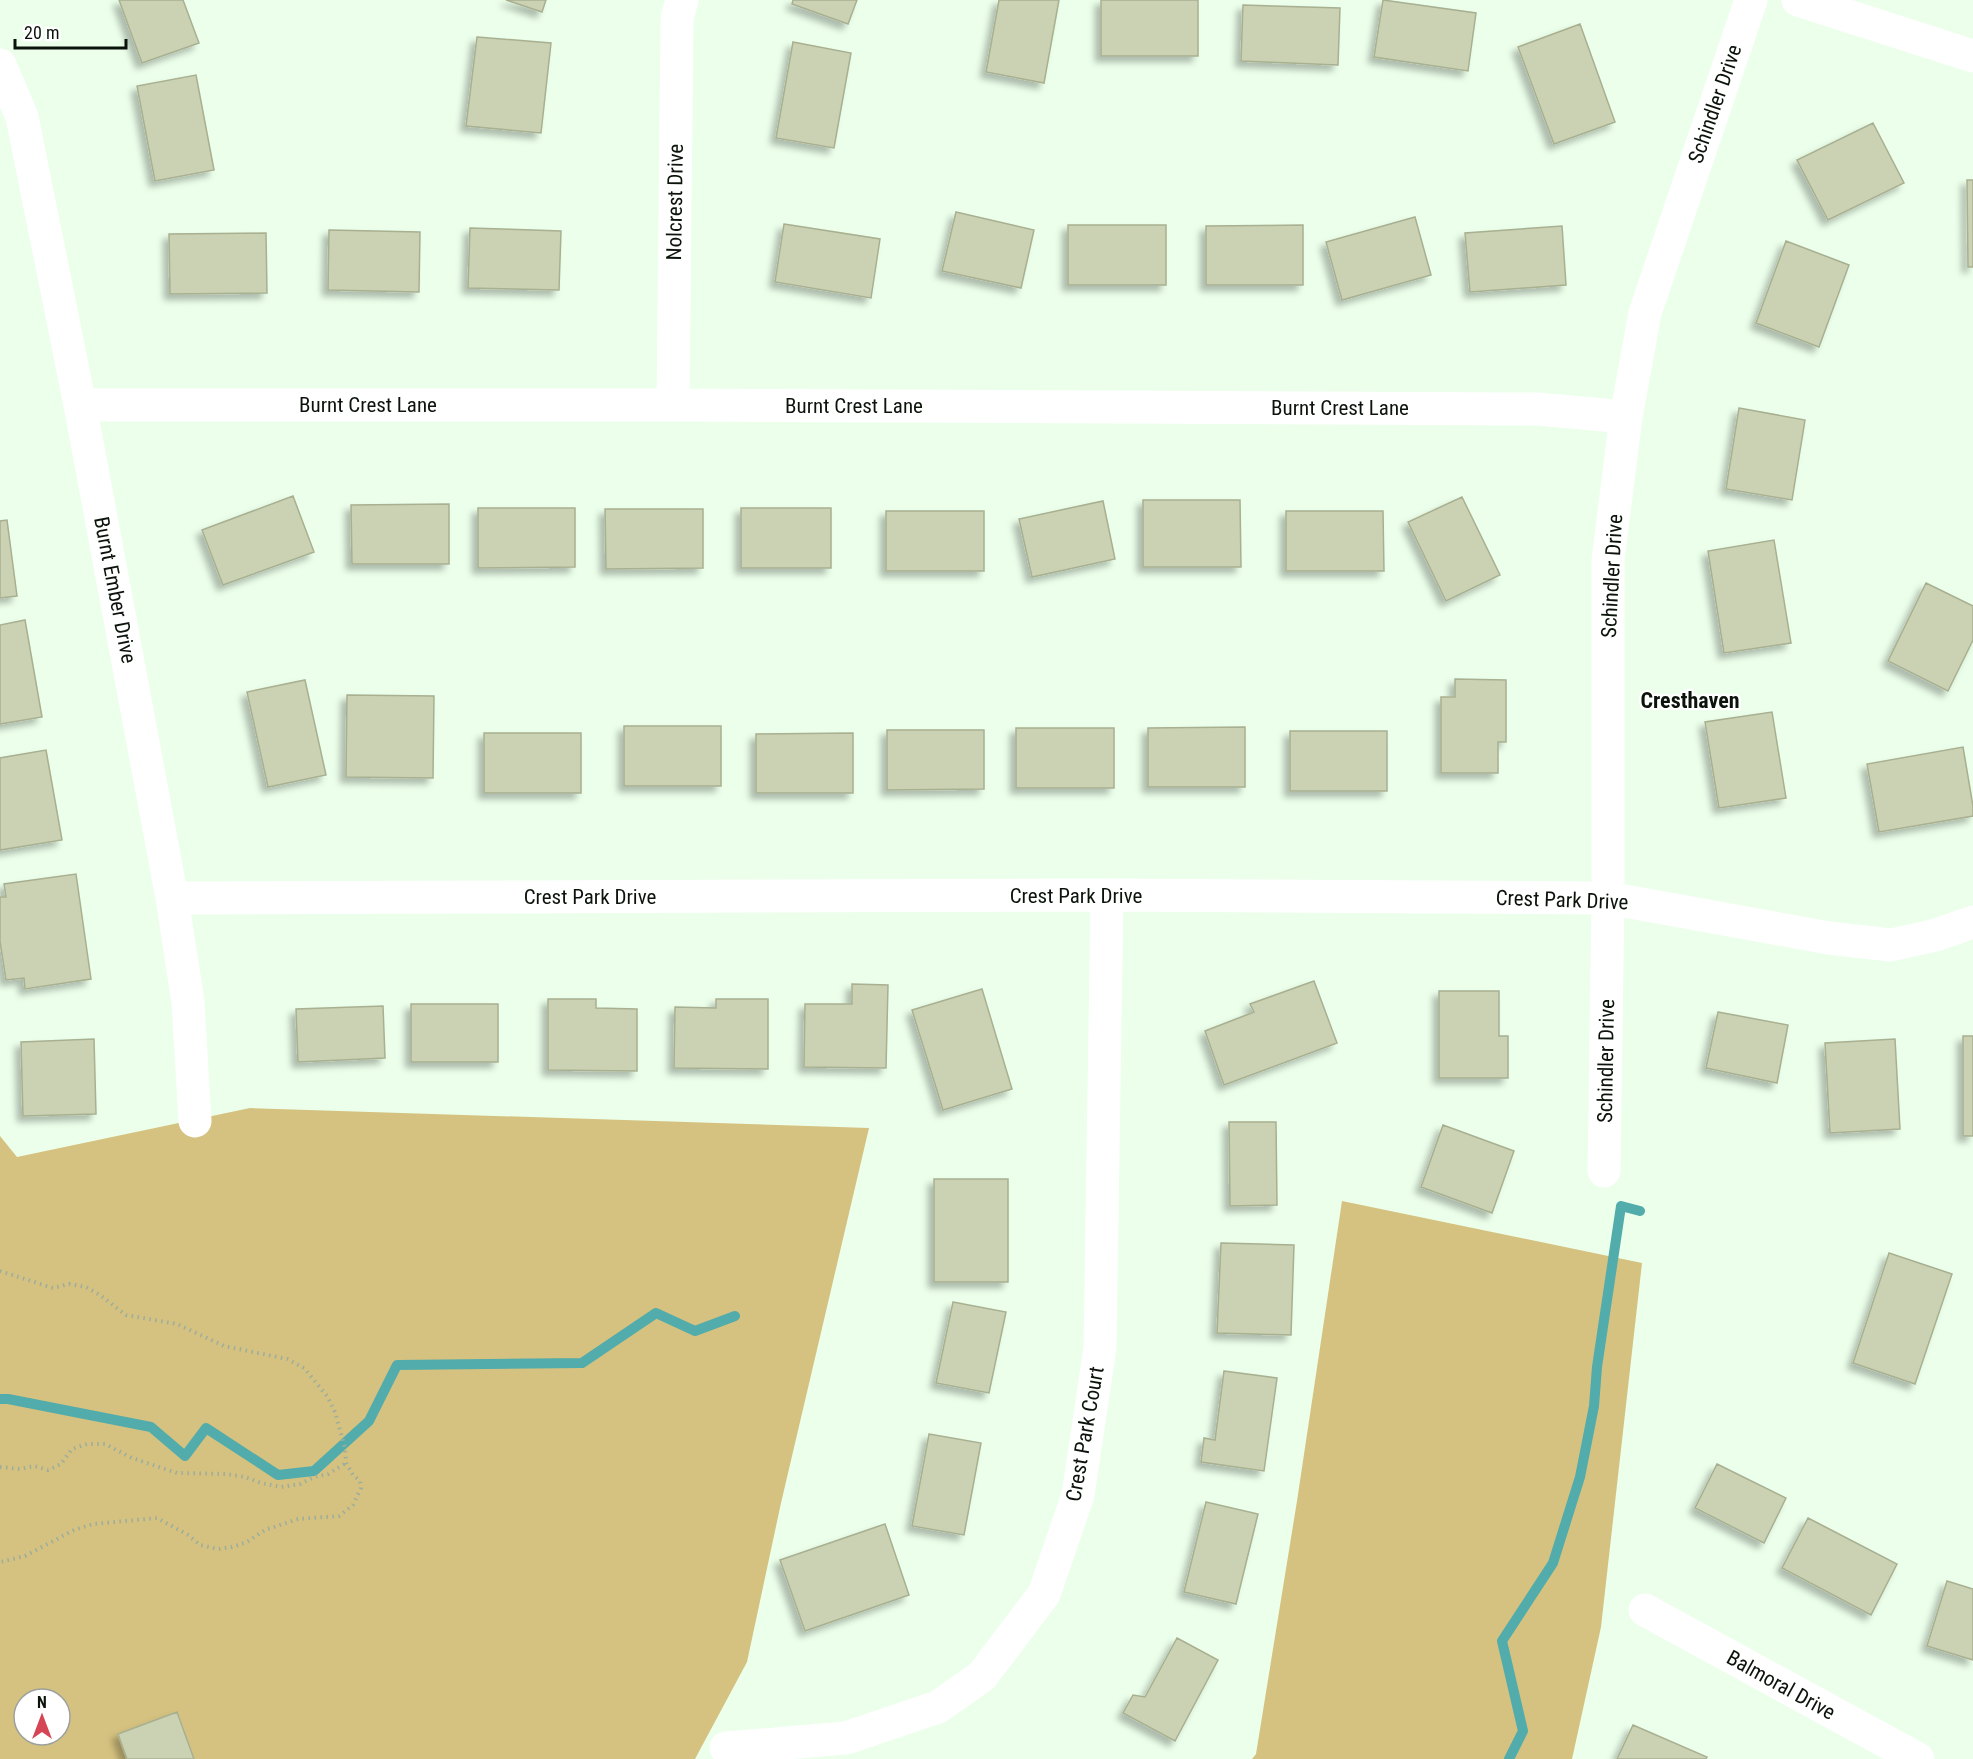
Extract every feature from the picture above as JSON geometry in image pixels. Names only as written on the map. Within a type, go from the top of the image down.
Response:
[{"type":"street","name":"Nolcrest Drive","points":[[673,405],[677,18],[682,0]]},
{"type":"street","name":"Schindler Drive","points":[[1604,1171],[1608,898],[1608,560],[1626,417],[1645,313],[1751,0]]},
{"type":"street","points":[[1798,0],[1973,56]]},
{"type":"street","name":"Burnt Ember Drive","points":[[0,65],[22,117],[81,405],[172,898],[188,1002],[195,1121]]},
{"type":"street","name":"Burnt Crest Lane","points":[[81,405],[1538,409],[1626,417]]},
{"type":"street","name":"Crest Park Drive","points":[[172,898],[1107,895],[1608,898],[1829,938],[1891,945],[1936,935],[1973,922]]},
{"type":"street","name":"Crest Park Court","points":[[726,1748],[846,1738],[938,1707],[982,1676],[1044,1594],[1078,1495],[1100,1348],[1107,895]]},
{"type":"street","name":"Balmoral Drive","points":[[1645,1610],[1918,1759]]},
{"type":"path","points":[[0,1271],[52,1288],[69,1284],[86,1287],[126,1315],[177,1324],[224,1346],[287,1359],[304,1368],[327,1396],[335,1412],[344,1444],[346,1463],[353,1475],[360,1481],[361,1488],[353,1505],[339,1516],[298,1519],[265,1530],[247,1542],[232,1547],[218,1549],[200,1545],[188,1535],[157,1518],[93,1524],[74,1530],[25,1556],[0,1562]]},
{"type":"path","points":[[0,1467],[20,1469],[34,1466],[48,1470],[61,1464],[72,1449],[87,1444],[105,1444],[132,1458],[177,1473],[236,1475],[281,1487],[300,1484],[314,1477],[328,1474],[346,1463]]},
{"type":"shaded area","points":[[250,1108],[869,1128],[781,1503],[747,1662],[695,1759],[0,1759],[0,1136],[17,1157]]},
{"type":"shaded area","points":[[1342,1201],[1642,1263],[1601,1627],[1572,1759],[1252,1759],[1256,1754],[1297,1501]]},
{"type":"building","points":[[119,0],[183,0],[199,43],[142,63]]},
{"type":"building","points":[[506,0],[546,0],[542,12]]},
{"type":"building","points":[[793,0],[857,0],[848,24],[792,4]]},
{"type":"building","points":[[999,0],[1059,0],[1044,83],[986,72]]},
{"type":"building","points":[[1101,0],[1198,0],[1198,56],[1101,56]]},
{"type":"building","points":[[1383,0],[1476,13],[1468,71],[1374,57]]},
{"type":"building","points":[[1243,5],[1340,8],[1338,65],[1241,61]]},
{"type":"building","points":[[1580,24],[1615,122],[1554,144],[1518,47]]},
{"type":"building","points":[[477,37],[551,43],[541,133],[466,126]]},
{"type":"building","points":[[793,42],[851,53],[834,148],[776,138]]},
{"type":"building","points":[[196,75],[214,170],[155,181],[137,86]]},
{"type":"building","points":[[1873,123],[1904,183],[1828,220],[1797,160]]},
{"type":"building","points":[[1967,180],[1973,180],[1973,267],[1968,267]]},
{"type":"building","points":[[956,212],[1034,230],[1021,288],[942,271]]},
{"type":"building","points":[[1415,217],[1431,275],[1342,300],[1326,242]]},
{"type":"building","points":[[784,224],[880,239],[871,298],[775,282]]},
{"type":"building","points":[[1068,225],[1166,225],[1166,285],[1068,285]]},
{"type":"building","points":[[1303,225],[1303,285],[1206,285],[1206,226]]},
{"type":"building","points":[[1562,226],[1566,285],[1470,292],[1465,233]]},
{"type":"building","points":[[470,228],[561,231],[559,290],[468,288]]},
{"type":"building","points":[[329,230],[420,232],[419,292],[328,290]]},
{"type":"building","points":[[266,233],[267,293],[170,294],[169,234]]},
{"type":"building","points":[[1786,241],[1849,265],[1819,347],[1756,323]]},
{"type":"building","points":[[1739,408],[1805,420],[1792,500],[1726,489]]},
{"type":"building","points":[[293,496],[314,552],[223,585],[202,530]]},
{"type":"building","points":[[1462,497],[1500,575],[1446,601],[1408,522]]},
{"type":"building","points":[[1143,500],[1240,500],[1241,567],[1143,567]]},
{"type":"building","points":[[1103,501],[1115,559],[1032,577],[1019,519]]},
{"type":"building","points":[[449,504],[449,564],[352,564],[351,505]]},
{"type":"building","points":[[478,508],[575,508],[575,567],[478,568]]},
{"type":"building","points":[[741,508],[831,508],[831,568],[741,568]]},
{"type":"building","points":[[605,509],[703,509],[703,568],[606,569]]},
{"type":"building","points":[[886,511],[984,511],[984,571],[886,571]]},
{"type":"building","points":[[1286,511],[1383,511],[1384,571],[1286,571]]},
{"type":"building","points":[[7,520],[17,596],[0,598],[0,521]]},
{"type":"building","points":[[1774,540],[1791,643],[1724,653],[1708,551]]},
{"type":"building","points":[[1926,583],[1973,606],[1973,640],[1948,691],[1888,661]]},
{"type":"building","points":[[25,620],[42,717],[0,724],[0,625]]},
{"type":"building","points":[[1455,679],[1506,680],[1506,742],[1498,742],[1498,773],[1441,773],[1441,697],[1455,697]]},
{"type":"building","points":[[305,680],[326,775],[268,787],[247,692]]},
{"type":"building","points":[[347,695],[434,696],[433,778],[346,777]]},
{"type":"building","points":[[1772,712],[1786,798],[1719,808],[1705,722]]},
{"type":"building","points":[[624,726],[721,726],[721,786],[624,786]]},
{"type":"building","points":[[1245,727],[1245,787],[1148,787],[1148,728]]},
{"type":"building","points":[[1016,728],[1114,728],[1114,788],[1016,788]]},
{"type":"building","points":[[887,730],[984,730],[984,789],[887,790]]},
{"type":"building","points":[[1290,731],[1387,731],[1387,791],[1290,791]]},
{"type":"building","points":[[484,733],[581,733],[581,793],[484,793]]},
{"type":"building","points":[[853,733],[853,793],[756,793],[756,734]]},
{"type":"building","points":[[1963,747],[1973,816],[1879,832],[1867,764]]},
{"type":"building","points":[[46,750],[62,840],[0,850],[0,758]]},
{"type":"building","points":[[76,874],[91,979],[25,989],[24,978],[6,980],[0,941],[0,897],[6,897],[4,884]]},
{"type":"building","points":[[1314,981],[1337,1043],[1224,1085],[1205,1031],[1254,1012],[1250,1004]]},
{"type":"building","points":[[852,984],[888,985],[886,1068],[804,1067],[805,1004],[852,1004]]},
{"type":"building","points":[[982,989],[1012,1089],[943,1110],[912,1010]]},
{"type":"building","points":[[1439,991],[1499,991],[1499,1036],[1508,1036],[1508,1078],[1439,1078]]},
{"type":"building","points":[[548,999],[596,999],[596,1008],[637,1009],[637,1071],[548,1070]]},
{"type":"building","points":[[716,999],[768,999],[768,1069],[674,1068],[675,1007],[716,1008]]},
{"type":"building","points":[[411,1004],[498,1004],[498,1062],[411,1062]]},
{"type":"building","points":[[383,1006],[385,1058],[298,1062],[296,1009]]},
{"type":"building","points":[[1718,1012],[1788,1025],[1777,1083],[1706,1068]]},
{"type":"building","points":[[1963,1036],[1973,1036],[1973,1136],[1963,1136]]},
{"type":"building","points":[[94,1039],[96,1114],[23,1116],[21,1042]]},
{"type":"building","points":[[1895,1039],[1900,1129],[1830,1133],[1825,1043]]},
{"type":"building","points":[[1229,1122],[1276,1122],[1277,1205],[1230,1206]]},
{"type":"building","points":[[1443,1125],[1514,1151],[1492,1213],[1421,1187]]},
{"type":"building","points":[[934,1179],[1008,1179],[1008,1282],[934,1282]]},
{"type":"building","points":[[1221,1243],[1294,1245],[1291,1335],[1217,1333]]},
{"type":"building","points":[[1889,1253],[1952,1274],[1915,1384],[1853,1363]]},
{"type":"building","points":[[953,1302],[1006,1312],[989,1393],[936,1383]]},
{"type":"building","points":[[1224,1371],[1277,1378],[1264,1471],[1201,1462],[1204,1438],[1215,1440]]},
{"type":"building","points":[[929,1434],[981,1443],[964,1535],[912,1526]]},
{"type":"building","points":[[1717,1464],[1786,1498],[1764,1543],[1695,1508]]},
{"type":"building","points":[[1206,1502],[1258,1514],[1236,1604],[1184,1592]]},
{"type":"building","points":[[1808,1518],[1897,1564],[1871,1615],[1782,1568]]},
{"type":"building","points":[[885,1524],[909,1595],[805,1631],[780,1560]]},
{"type":"building","points":[[1947,1581],[1973,1589],[1973,1660],[1927,1646]]},
{"type":"building","points":[[1177,1638],[1218,1660],[1175,1741],[1123,1713],[1133,1695],[1145,1697]]},
{"type":"building","points":[[177,1712],[194,1759],[127,1759],[118,1734]]},
{"type":"building","points":[[1633,1725],[1707,1757],[1706,1759],[1617,1759]]},
{"type":"waterway","points":[[1509,1759],[1523,1731],[1502,1641],[1553,1563],[1580,1477],[1594,1406],[1597,1367],[1621,1206],[1640,1211]]},
{"type":"waterway","points":[[0,1399],[151,1427],[185,1456],[206,1428],[278,1475],[314,1471],[369,1421],[397,1365],[582,1363],[656,1313],[695,1331],[735,1316]]},
{"type":"district","name":"Cresthaven","points":[[1690,700]]}]
